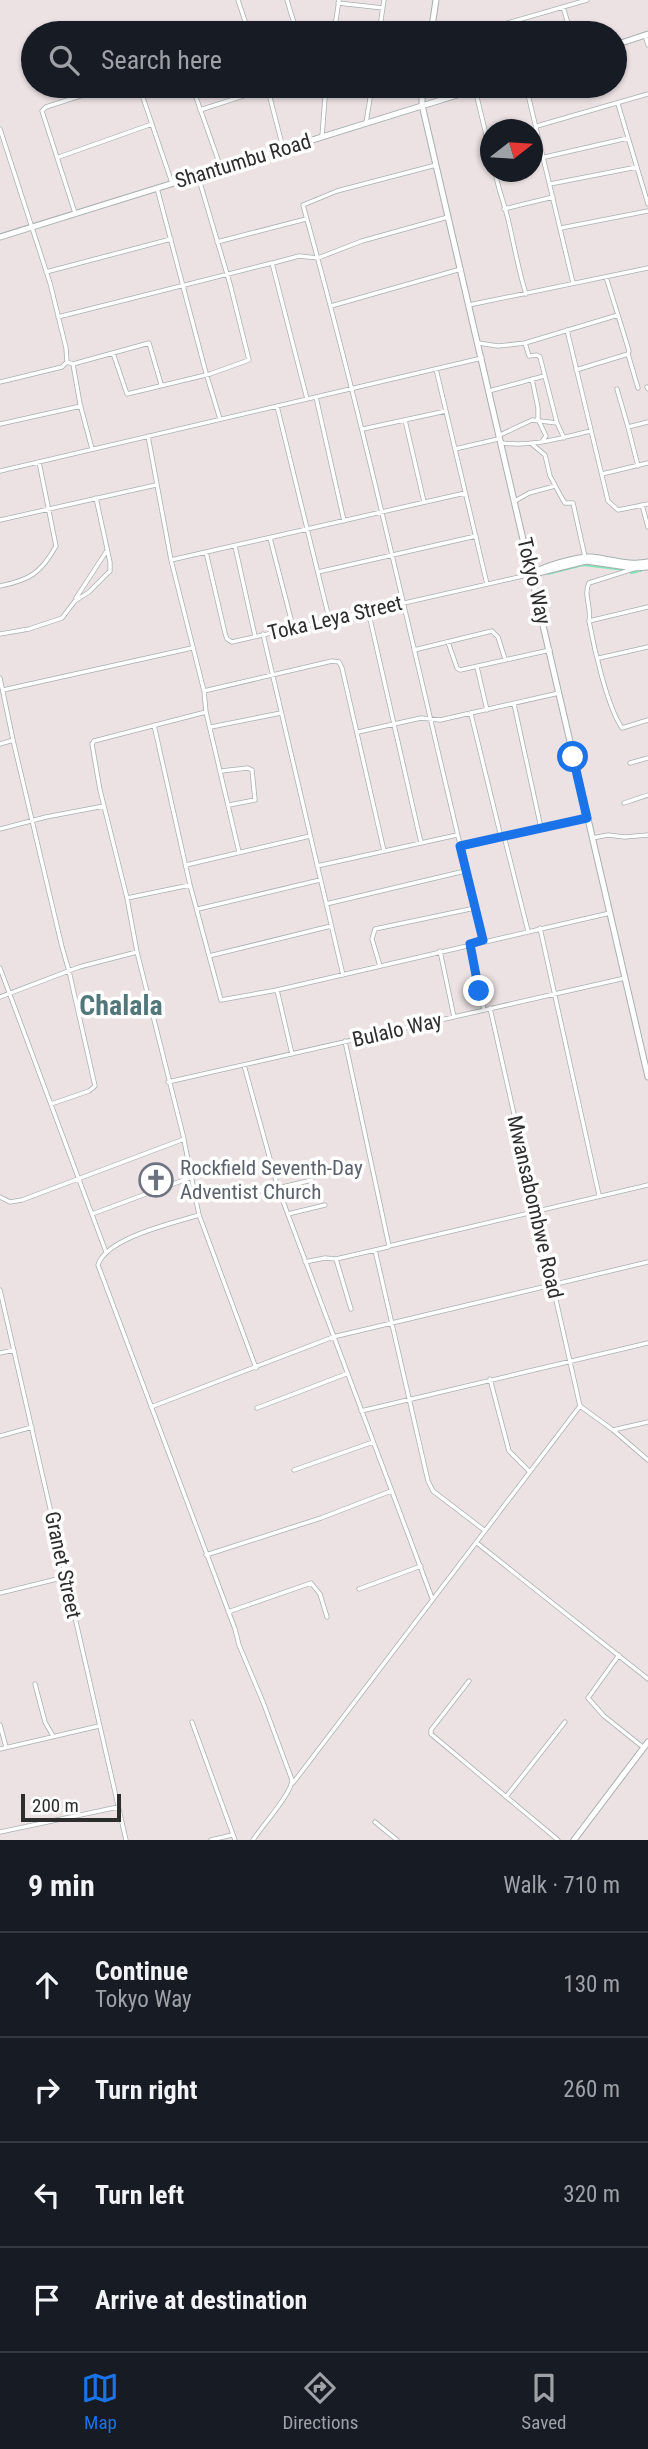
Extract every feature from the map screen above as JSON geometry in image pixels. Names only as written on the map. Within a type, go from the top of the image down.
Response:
[{"type":"street","points":[[239,0],[246,21]]},
{"type":"street","points":[[287,0],[293,21]]},
{"type":"street","points":[[381,21],[384,0]]},
{"type":"street","points":[[433,21],[436,0]]},
{"type":"street","points":[[514,21],[587,0]]},
{"type":"street","points":[[336,21],[339,2],[383,8]]},
{"type":"street","points":[[563,7],[567,21]]},
{"type":"street","points":[[627,42],[647,35],[648,45]]},
{"type":"street","points":[[543,124],[648,94]]},
{"type":"street","points":[[75,213],[42,113],[43,109],[76,98]]},
{"type":"street","points":[[143,98],[172,184]]},
{"type":"street","points":[[196,98],[221,168]]},
{"type":"street","points":[[200,110],[235,98]]},
{"type":"street","points":[[270,98],[283,148]]},
{"type":"street","points":[[322,137],[325,98]]},
{"type":"street","points":[[366,124],[370,98]]},
{"type":"street","name":"Tokyo Way","points":[[422,98],[648,1077]]},
{"type":"street","name":"Shantumbu Road","points":[[0,237],[445,98]]},
{"type":"street","points":[[483,98],[486,119]]},
{"type":"street","points":[[529,98],[535,119]]},
{"type":"street","points":[[618,104],[648,204]]},
{"type":"street","points":[[58,158],[152,124]]},
{"type":"street","points":[[0,129],[46,272],[67,362]]},
{"type":"street","points":[[544,158],[628,138]]},
{"type":"street","points":[[543,153],[573,284]]},
{"type":"street","points":[[436,165],[337,191],[303,205],[363,429],[483,940]]},
{"type":"street","points":[[550,184],[637,167]]},
{"type":"street","points":[[113,353],[127,394],[249,360],[228,276],[198,176]]},
{"type":"street","points":[[497,182],[516,265],[526,294]]},
{"type":"street","points":[[157,188],[220,419]]},
{"type":"street","points":[[504,209],[554,197]]},
{"type":"street","points":[[561,228],[648,211]]},
{"type":"street","points":[[58,317],[299,256],[317,258],[376,237],[448,217]]},
{"type":"street","points":[[217,242],[307,219]]},
{"type":"street","points":[[46,272],[170,239]]},
{"type":"street","points":[[272,263],[307,399]]},
{"type":"street","points":[[330,306],[461,269]]},
{"type":"street","points":[[469,305],[648,269]]},
{"type":"street","points":[[606,277],[638,388]]},
{"type":"street","points":[[478,343],[498,346],[525,342],[618,315]]},
{"type":"street","points":[[567,330],[608,501],[614,508],[623,509],[648,504]]},
{"type":"street","points":[[525,342],[529,356],[539,355],[557,423],[564,438]]},
{"type":"street","points":[[67,362],[73,364],[149,343],[161,384]]},
{"type":"street","points":[[576,370],[628,354]]},
{"type":"street","points":[[0,471],[482,358]]},
{"type":"street","points":[[0,382],[62,367],[67,362]]},
{"type":"street","points":[[73,364],[80,406],[92,449]]},
{"type":"street","points":[[436,369],[487,584]]},
{"type":"street","points":[[489,391],[544,376]]},
{"type":"street","points":[[532,379],[538,419],[546,436],[541,443]]},
{"type":"street","points":[[617,389],[638,466]]},
{"type":"street","points":[[316,397],[344,521]]},
{"type":"street","points":[[0,424],[80,406]]},
{"type":"street","points":[[277,406],[329,619]]},
{"type":"street","points":[[363,429],[446,411]]},
{"type":"street","points":[[455,449],[501,439],[538,419],[557,423]]},
{"type":"street","points":[[405,420],[424,502]]},
{"type":"street","points":[[628,427],[648,422]]},
{"type":"street","points":[[501,439],[533,445],[591,431]]},
{"type":"street","points":[[148,436],[171,560],[204,691],[206,712],[239,852]]},
{"type":"street","points":[[533,445],[545,455],[550,476],[565,503],[573,503],[585,557]]},
{"type":"street","points":[[0,586],[30,578],[54,550],[57,541],[39,462]]},
{"type":"street","points":[[602,474],[648,463]]},
{"type":"street","points":[[0,520],[156,485]]},
{"type":"street","points":[[515,501],[529,492],[556,486]]},
{"type":"street","points":[[171,560],[466,493]]},
{"type":"street","points":[[73,603],[89,592],[110,571],[96,498]]},
{"type":"street","points":[[642,505],[648,527]]},
{"type":"street","points":[[317,572],[476,536]]},
{"type":"street","points":[[270,538],[293,627]]},
{"type":"street","points":[[235,546],[255,636]]},
{"type":"street","points":[[0,634],[59,620],[67,614],[107,550]]},
{"type":"street","name":"Toka Leya Street","points":[[206,552],[227,639],[232,642],[532,574]]},
{"type":"street","points":[[532,574],[585,557],[635,566]]},
{"type":"street","points":[[529,563],[544,570],[586,561],[635,566]]},
{"type":"street","points":[[648,564],[589,583],[586,589],[589,621],[614,713],[622,728],[648,720]]},
{"type":"street","points":[[535,585],[537,576],[544,570]]},
{"type":"street","points":[[589,621],[648,607]]},
{"type":"street","points":[[368,610],[421,843]]},
{"type":"street","points":[[414,650],[494,632],[505,659]]},
{"type":"street","points":[[263,635],[343,975]]},
{"type":"street","points":[[448,642],[458,670],[550,650]]},
{"type":"street","points":[[599,658],[648,647]]},
{"type":"street","points":[[3,690],[192,648]]},
{"type":"street","points":[[204,691],[332,661],[339,662],[358,732],[384,851]]},
{"type":"street","points":[[477,666],[487,710]]},
{"type":"street","points":[[0,678],[94,1086],[89,1091],[51,1104]]},
{"type":"street","points":[[358,732],[394,724],[471,714],[559,693]]},
{"type":"street","points":[[514,704],[541,828]]},
{"type":"street","points":[[206,712],[92,742],[137,952],[184,1139],[199,1215],[256,1368]]},
{"type":"street","points":[[211,727],[281,713]]},
{"type":"street","points":[[471,714],[528,931]]},
{"type":"street","points":[[154,725],[190,885],[220,1000],[277,990],[610,912]]},
{"type":"street","points":[[0,744],[13,740]]},
{"type":"street","points":[[630,762],[648,758]]},
{"type":"street","points":[[221,771],[248,768],[252,770],[255,800],[229,805]]},
{"type":"street","points":[[624,803],[648,795]]},
{"type":"street","points":[[0,829],[104,806]]},
{"type":"street","points":[[460,846],[587,818]]},
{"type":"street","points":[[317,866],[457,835]]},
{"type":"street","points":[[592,838],[608,835],[648,835]]},
{"type":"street","points":[[186,865],[310,836]]},
{"type":"street","points":[[326,904],[465,871]]},
{"type":"street","points":[[198,909],[320,880]]},
{"type":"street","points":[[127,898],[190,885]]},
{"type":"street","points":[[380,966],[372,939],[375,929],[475,908]]},
{"type":"street","points":[[209,956],[331,926]]},
{"type":"street","points":[[540,928],[599,1195]]},
{"type":"street","points":[[470,944],[484,1010]]},
{"type":"street","points":[[440,951],[454,1017]]},
{"type":"street","points":[[0,997],[69,971],[137,952]]},
{"type":"street","points":[[0,968],[106,1252]]},
{"type":"street","name":"Bulalo Way","points":[[169,1082],[625,978]]},
{"type":"street","points":[[277,990],[292,1054]]},
{"type":"street","name":"Mwansabombwe Road","points":[[490,1008],[580,1406]]},
{"type":"street","points":[[345,1041],[389,1247]]},
{"type":"street","points":[[244,1065],[278,1188],[432,1598]]},
{"type":"street","points":[[0,1197],[10,1202],[22,1200],[184,1139]]},
{"type":"street","points":[[92,1214],[191,1177]]},
{"type":"street","points":[[278,1188],[312,1180]]},
{"type":"street","points":[[305,1262],[336,1259],[648,1185]]},
{"type":"street","points":[[288,1214],[325,1206]]},
{"type":"street","points":[[199,1215],[131,1238],[106,1252],[98,1265],[292,1784]]},
{"type":"street","points":[[375,1250],[408,1399],[432,1489],[484,1530]]},
{"type":"street","points":[[336,1259],[351,1309]]},
{"type":"street","points":[[150,1407],[333,1337],[648,1262]]},
{"type":"street","name":"Granet Street","points":[[0,1290],[126,1840]]},
{"type":"street","points":[[360,1411],[648,1343]]},
{"type":"street","points":[[0,1353],[14,1350]]},
{"type":"street","points":[[257,1408],[346,1374]]},
{"type":"street","points":[[490,1379],[509,1451],[530,1472]]},
{"type":"street","points":[[253,1840],[432,1598],[580,1406],[648,1460]]},
{"type":"street","points":[[613,1430],[648,1422]]},
{"type":"street","points":[[0,1436],[32,1427]]},
{"type":"street","points":[[294,1470],[373,1442]]},
{"type":"street","points":[[206,1555],[321,1518],[391,1491]]},
{"type":"street","points":[[476,1543],[648,1679]]},
{"type":"street","points":[[359,1589],[421,1566]]},
{"type":"street","points":[[0,1593],[65,1577]]},
{"type":"street","points":[[228,1612],[311,1583],[320,1594],[327,1618]]},
{"type":"street","points":[[574,1840],[646,1745],[604,1716],[588,1699],[619,1655]]},
{"type":"street","points":[[469,1681],[430,1734],[558,1840]]},
{"type":"street","points":[[35,1684],[45,1722],[53,1737]]},
{"type":"street","points":[[192,1722],[234,1838],[211,1840]]},
{"type":"street","points":[[506,1797],[565,1722]]},
{"type":"street","points":[[0,1725],[6,1747]]},
{"type":"street","points":[[0,1749],[99,1726]]},
{"type":"street","points":[[0,1832],[118,1807]]},
{"type":"street","points":[[375,1822],[397,1840]]},
{"type":"waterway","points":[[548,574],[583,565],[625,570]]},
{"type":"waterway","points":[[631,573],[637,572]]},
{"type":"place","name":"Rockfield Seventh-Day Adventist Church","points":[[156,1180]]},
{"type":"district","name":"Chalala","points":[[121,1005]]},
{"type":"route","points":[[479,991],[470,944],[483,940],[460,846],[587,818],[573,757]]}]
